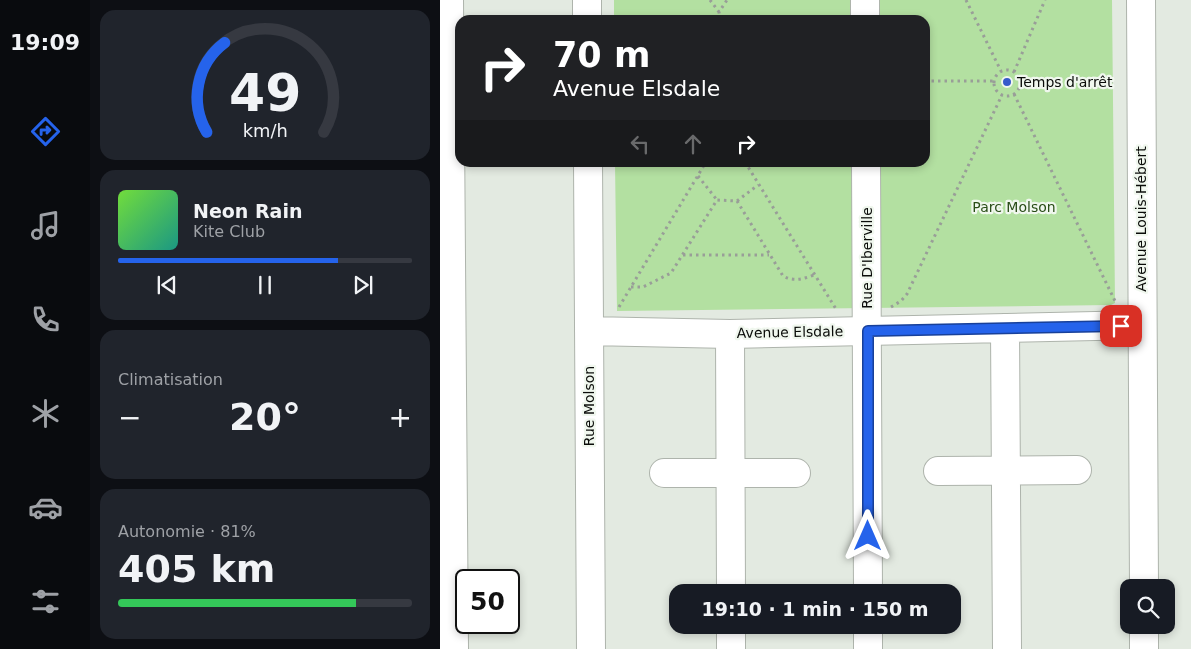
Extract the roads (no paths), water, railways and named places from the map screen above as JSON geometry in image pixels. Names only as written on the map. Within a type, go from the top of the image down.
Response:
[{"type":"street","points":[[449,0],[454,649]]},
{"type":"street","points":[[587,0],[587,15]]},
{"type":"street","points":[[865,0],[865,15]]},
{"type":"street","name":"Avenue Louis-Hébert","points":[[1141,0],[1141,325],[1144,579]]},
{"type":"street","name":"Rue Molson","points":[[588,167],[591,649]]},
{"type":"street","name":"Rue D'Iberville","points":[[866,167],[868,584]]},
{"type":"street","name":"Avenue Elsdale","points":[[589,331],[730,334],[1141,325]]},
{"type":"street","points":[[1005,328],[1007,649]]},
{"type":"street","points":[[730,334],[731,584]]},
{"type":"street","points":[[938,471],[1077,470]]},
{"type":"street","points":[[664,473],[796,472]]},
{"type":"street","points":[[731,634],[731,649]]},
{"type":"street","points":[[868,634],[868,649]]},
{"type":"street","points":[[1144,634],[1144,649]]},
{"type":"place","name":"Temps d'arrêt","points":[[1007,82]]},
{"type":"park label","name":"Parc Molson","points":[[1014,207]]}]
